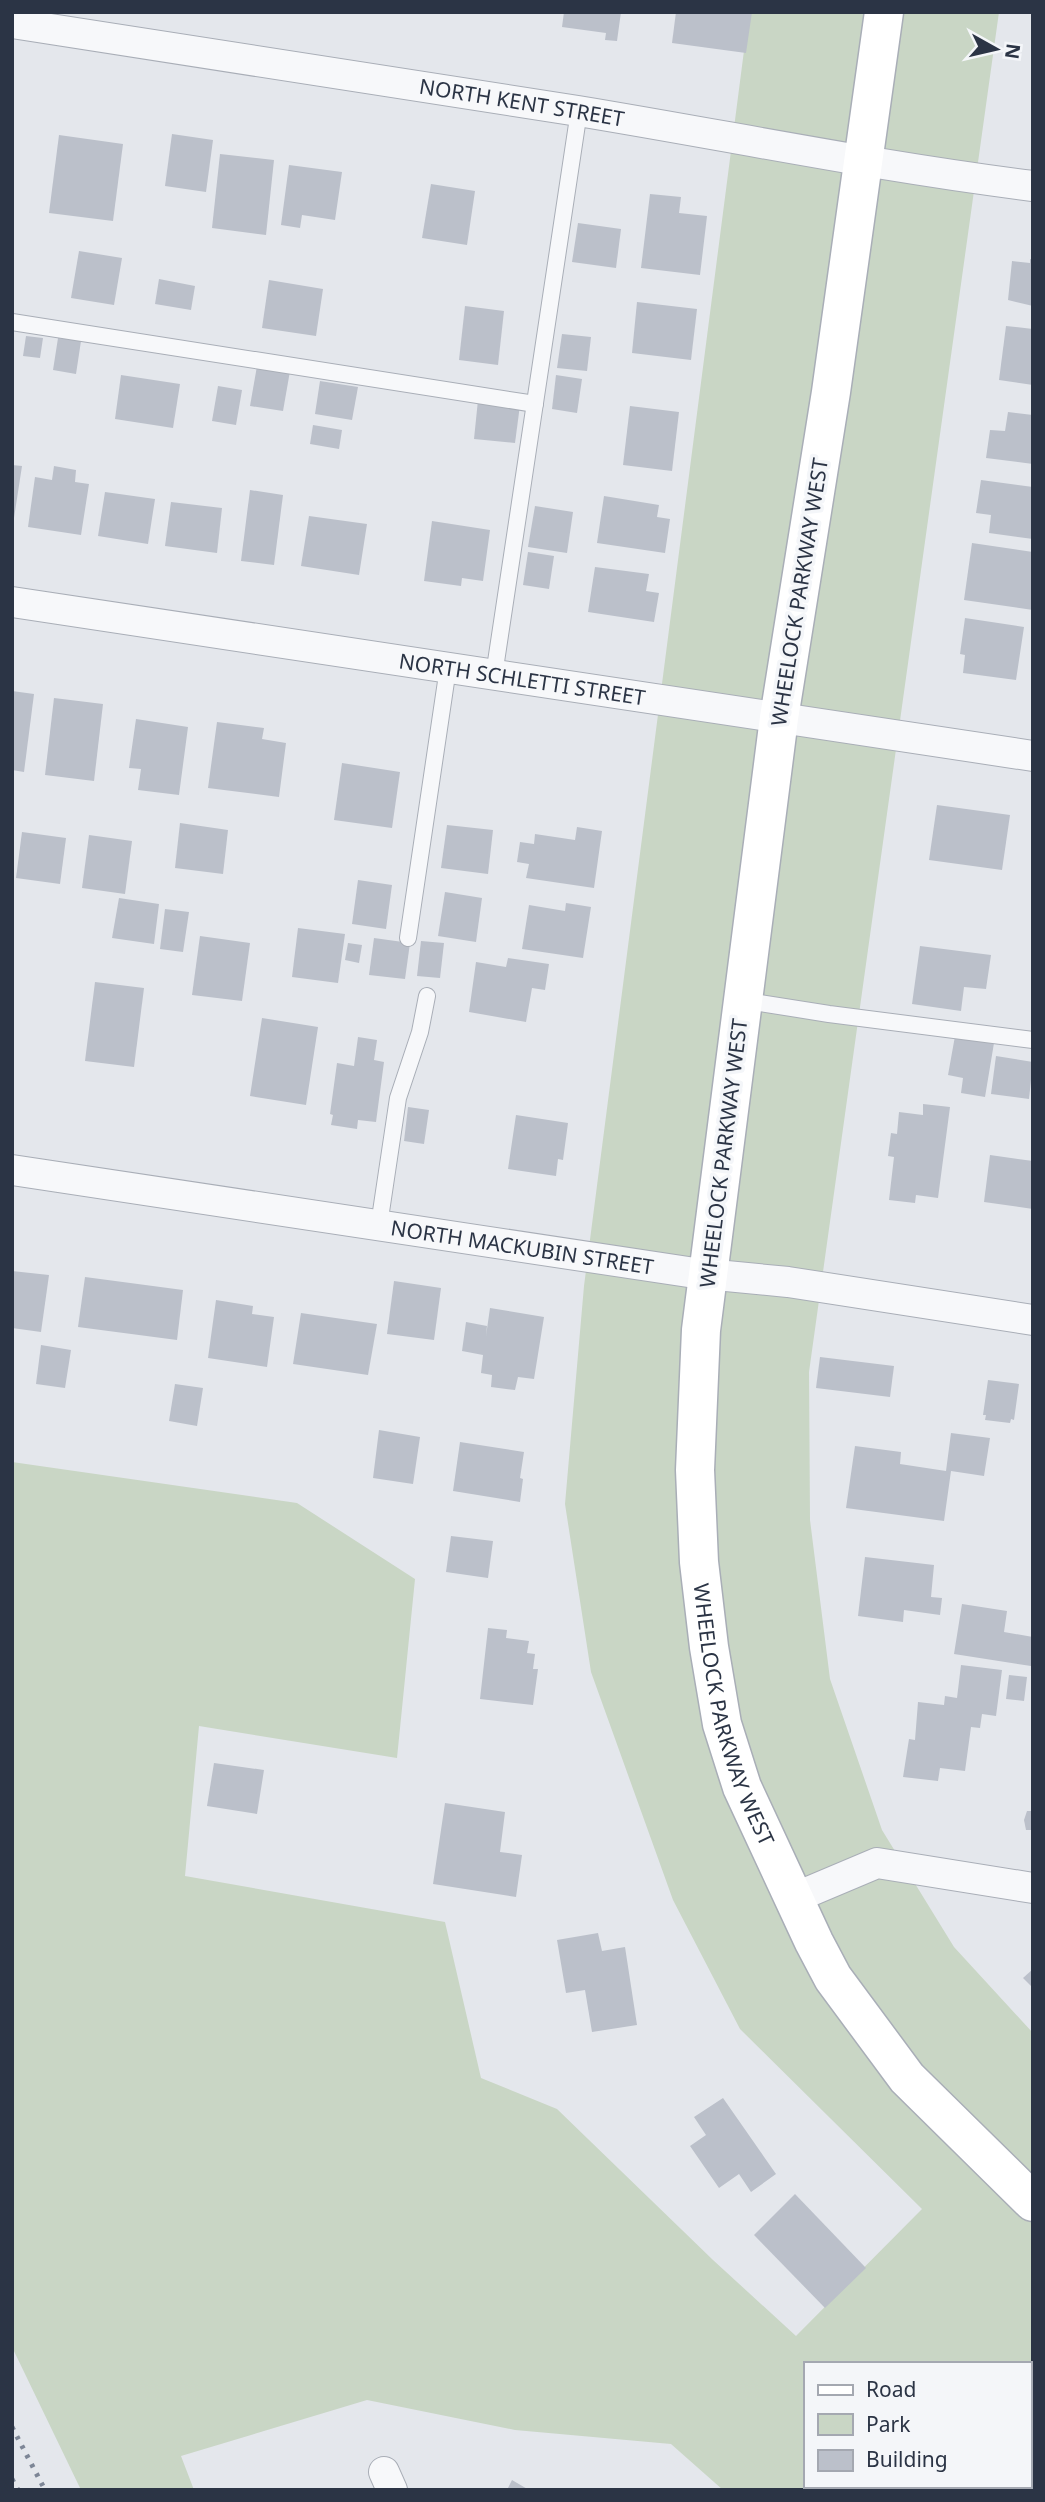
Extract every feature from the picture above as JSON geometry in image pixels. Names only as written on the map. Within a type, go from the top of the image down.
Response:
[{"type":"street","name":"WHEELOCK PARKWAY WEST","points":[[884,12],[831,392],[779,718],[701,1330],[695,1470],[699,1562],[722,1724],[742,1787],[833,1978],[907,2078],[1033,2202]]},
{"type":"street","name":"NORTH KENT STREET","points":[[12,23],[579,111],[864,162],[1033,186]]},
{"type":"street","name":"NORTH SCHLETTI STREET","points":[[12,602],[1033,756]]},
{"type":"street","name":"NORTH MACKUBIN STREET","points":[[12,1170],[708,1275],[788,1282],[1033,1320]]},
{"type":"street","points":[[794,1898],[877,1863],[1033,1888]]},
{"type":"lane","points":[[494,675],[579,111]]},
{"type":"lane","points":[[12,322],[535,404]]},
{"type":"lane","points":[[408,938],[448,668]]},
{"type":"lane","points":[[379,1225],[398,1098],[420,1032],[427,996]]},
{"type":"lane","points":[[741,1000],[1033,1040]]},
{"type":"green space","points":[[749,12],[999,12],[809,1372],[810,1520],[830,1679],[882,1830],[954,1947],[1033,2033],[1033,2490],[723,2490],[671,2444],[515,2430],[367,2400],[181,2456],[194,2490],[81,2490],[12,2347],[12,1462],[297,1503],[415,1579],[397,1758],[199,1726],[185,1876],[445,1922],[481,2078],[557,2109],[796,2336],[922,2209],[740,2029],[673,1900],[591,1672],[565,1504],[584,1286]]},
{"type":"building","points":[[564,12],[621,12],[617,41],[605,40],[606,33],[562,27]]},
{"type":"building","points":[[676,12],[752,12],[746,53],[672,43]]},
{"type":"building","points":[[172,134],[213,140],[206,192],[165,186]]},
{"type":"building","points":[[59,135],[123,144],[113,221],[49,213]]},
{"type":"building","points":[[220,154],[274,160],[266,235],[212,228]]},
{"type":"building","points":[[289,165],[342,172],[335,220],[302,215],[300,228],[281,225]]},
{"type":"building","points":[[431,184],[475,191],[467,245],[422,238]]},
{"type":"building","points":[[650,194],[681,197],[679,213],[707,216],[700,275],[641,268]]},
{"type":"building","points":[[578,223],[621,229],[616,268],[572,262]]},
{"type":"building","points":[[79,251],[122,258],[114,305],[71,298]]},
{"type":"building","points":[[1030,259],[1033,260],[1033,306],[1008,300],[1012,261],[1030,263]]},
{"type":"building","points":[[159,279],[195,286],[191,310],[155,304]]},
{"type":"building","points":[[269,280],[323,289],[316,336],[262,328]]},
{"type":"building","points":[[637,302],[697,309],[691,360],[632,353]]},
{"type":"building","points":[[465,306],[504,311],[498,365],[459,360]]},
{"type":"building","points":[[1006,326],[1033,329],[1033,385],[999,380]]},
{"type":"building","points":[[562,334],[591,337],[587,371],[557,368]]},
{"type":"building","points":[[26,336],[43,338],[40,358],[23,356]]},
{"type":"building","points":[[58,338],[81,341],[76,374],[53,370]]},
{"type":"building","points":[[257,366],[290,371],[283,411],[250,406]]},
{"type":"building","points":[[121,375],[180,384],[173,428],[115,419]]},
{"type":"building","points":[[556,375],[582,379],[577,413],[552,409]]},
{"type":"building","points":[[320,381],[358,387],[352,420],[315,414]]},
{"type":"building","points":[[218,386],[242,390],[236,425],[212,421]]},
{"type":"building","points":[[478,400],[520,405],[515,443],[474,439]]},
{"type":"building","points":[[630,406],[679,412],[672,471],[623,465]]},
{"type":"building","points":[[1008,412],[1033,415],[1033,464],[986,458],[990,430],[1005,431]]},
{"type":"building","points":[[313,425],[342,430],[339,449],[310,444]]},
{"type":"building","points":[[12,465],[22,466],[14,518],[12,518]]},
{"type":"building","points":[[54,466],[76,470],[75,482],[89,484],[81,535],[28,527],[35,477],[52,480]]},
{"type":"building","points":[[981,480],[1033,487],[1033,539],[989,533],[991,515],[976,513]]},
{"type":"building","points":[[250,490],[283,495],[274,565],[241,561]]},
{"type":"building","points":[[105,492],[155,499],[148,544],[98,536]]},
{"type":"building","points":[[604,496],[659,505],[657,517],[670,519],[665,553],[597,543]]},
{"type":"building","points":[[171,502],[222,508],[217,553],[165,546]]},
{"type":"building","points":[[535,506],[573,512],[567,553],[528,547]]},
{"type":"building","points":[[309,516],[367,524],[359,575],[301,566]]},
{"type":"building","points":[[432,521],[490,530],[483,581],[462,578],[461,586],[424,581]]},
{"type":"building","points":[[972,543],[1033,552],[1033,610],[964,600]]},
{"type":"building","points":[[528,552],[554,556],[549,589],[523,585]]},
{"type":"building","points":[[595,567],[649,574],[646,591],[659,593],[654,622],[588,612]]},
{"type":"building","points":[[965,618],[1024,627],[1016,680],[963,673],[965,655],[960,654]]},
{"type":"building","points":[[12,691],[34,694],[24,772],[12,770]]},
{"type":"building","points":[[54,698],[103,704],[94,781],[45,775]]},
{"type":"building","points":[[136,719],[188,727],[179,795],[138,790],[141,769],[129,768]]},
{"type":"building","points":[[217,722],[264,728],[262,739],[286,743],[279,797],[208,788]]},
{"type":"building","points":[[342,763],[400,772],[392,828],[334,820]]},
{"type":"building","points":[[937,805],[1010,815],[1002,870],[929,860]]},
{"type":"building","points":[[180,823],[228,830],[223,874],[175,868]]},
{"type":"building","points":[[447,825],[493,830],[488,874],[441,868]]},
{"type":"building","points":[[577,827],[602,831],[594,888],[526,878],[529,864],[517,862],[520,842],[534,844],[535,834],[575,840]]},
{"type":"building","points":[[22,832],[66,838],[60,884],[16,878]]},
{"type":"building","points":[[89,835],[132,841],[125,894],[82,888]]},
{"type":"building","points":[[358,880],[392,885],[386,929],[352,924]]},
{"type":"building","points":[[445,892],[482,898],[476,942],[438,936]]},
{"type":"building","points":[[119,898],[159,904],[154,944],[112,938]]},
{"type":"building","points":[[566,903],[591,907],[583,958],[522,949],[529,905],[565,911]]},
{"type":"building","points":[[165,909],[189,912],[183,952],[160,949]]},
{"type":"building","points":[[298,928],[345,934],[338,983],[292,977]]},
{"type":"building","points":[[200,936],[250,943],[242,1001],[192,995]]},
{"type":"building","points":[[374,938],[410,943],[405,979],[369,975]]},
{"type":"building","points":[[421,941],[444,943],[440,978],[417,976]]},
{"type":"building","points":[[348,943],[362,945],[359,963],[345,960]]},
{"type":"building","points":[[920,946],[991,955],[986,989],[964,987],[961,1011],[912,1004]]},
{"type":"building","points":[[508,958],[549,964],[545,990],[532,988],[526,1022],[469,1012],[476,962],[506,967]]},
{"type":"building","points":[[95,982],[144,988],[134,1067],[85,1061]]},
{"type":"building","points":[[262,1018],[318,1027],[306,1105],[250,1096]]},
{"type":"building","points":[[955,1036],[994,1043],[985,1097],[961,1093],[963,1078],[948,1075]]},
{"type":"building","points":[[358,1037],[377,1040],[374,1060],[384,1062],[376,1122],[358,1120],[357,1129],[331,1125],[337,1063],[354,1066]]},
{"type":"building","points":[[996,1056],[1033,1062],[1029,1099],[991,1094]]},
{"type":"building","points":[[923,1104],[950,1107],[938,1198],[916,1195],[915,1203],[889,1200],[894,1157],[888,1156],[891,1133],[897,1134],[899,1112],[923,1115]]},
{"type":"building","points":[[408,1107],[429,1110],[424,1144],[404,1141]]},
{"type":"building","points":[[516,1115],[568,1123],[563,1160],[558,1159],[556,1176],[508,1169]]},
{"type":"building","points":[[990,1155],[1033,1161],[1033,1209],[984,1202]]},
{"type":"building","points":[[12,1271],[49,1275],[41,1332],[12,1328]]},
{"type":"building","points":[[85,1277],[183,1290],[177,1340],[78,1327]]},
{"type":"building","points":[[394,1281],[441,1288],[434,1340],[387,1334]]},
{"type":"building","points":[[216,1300],[253,1306],[252,1314],[274,1317],[267,1367],[208,1358]]},
{"type":"building","points":[[490,1308],[544,1317],[534,1379],[518,1377],[515,1390],[491,1387],[492,1375],[481,1373],[483,1355],[462,1351],[466,1322],[487,1326],[486,1336]]},
{"type":"building","points":[[301,1313],[377,1324],[368,1375],[293,1364]]},
{"type":"building","points":[[41,1345],[71,1350],[65,1388],[36,1384]]},
{"type":"building","points":[[820,1357],[894,1366],[890,1397],[816,1388]]},
{"type":"building","points":[[988,1380],[1019,1384],[1014,1420],[1011,1419],[1010,1423],[985,1420],[986,1415],[983,1415]]},
{"type":"building","points":[[175,1384],[203,1388],[197,1426],[169,1421]]},
{"type":"building","points":[[379,1430],[420,1437],[413,1484],[373,1478]]},
{"type":"building","points":[[951,1433],[990,1438],[984,1476],[951,1471],[944,1521],[846,1508],[855,1446],[901,1452],[900,1464],[946,1471]]},
{"type":"building","points":[[460,1442],[524,1452],[520,1502],[453,1491]]},
{"type":"building","points":[[451,1536],[493,1541],[488,1578],[446,1572]]},
{"type":"building","points":[[865,1557],[934,1565],[931,1597],[942,1598],[940,1615],[904,1610],[903,1622],[858,1616]]},
{"type":"building","points":[[962,1604],[1007,1611],[1004,1632],[1033,1637],[1031,1666],[954,1654]]},
{"type":"building","points":[[488,1628],[507,1630],[506,1638],[529,1641],[527,1653],[535,1654],[533,1669],[538,1669],[533,1705],[480,1699]]},
{"type":"building","points":[[961,1665],[1002,1670],[996,1716],[982,1714],[980,1728],[971,1727],[965,1771],[940,1768],[938,1781],[903,1777],[909,1739],[915,1740],[918,1702],[944,1705],[945,1696],[957,1698]]},
{"type":"building","points":[[1009,1675],[1027,1677],[1024,1701],[1006,1699]]},
{"type":"building","points":[[214,1763],[264,1770],[257,1814],[207,1806]]},
{"type":"building","points":[[445,1803],[505,1812],[500,1852],[522,1855],[516,1897],[433,1884]]},
{"type":"building","points":[[1027,1811],[1033,1811],[1033,1830],[1026,1830],[1024,1820]]},
{"type":"building","points":[[598,1933],[602,1951],[625,1947],[637,2025],[592,2032],[585,1990],[566,1993],[557,1940]]},
{"type":"building","points":[[1033,1969],[1033,1988],[1023,1978]]},
{"type":"building","points":[[723,2098],[776,2174],[751,2192],[739,2174],[719,2188],[690,2146],[706,2135],[694,2117]]},
{"type":"building","points":[[795,2194],[866,2268],[825,2308],[754,2235]]},
{"type":"building","points":[[512,2480],[529,2490],[507,2490]]},
{"type":"railway","points":[[12,2427],[45,2490]]},
{"type":"railway","points":[[12,2479],[18,2490]]}]
